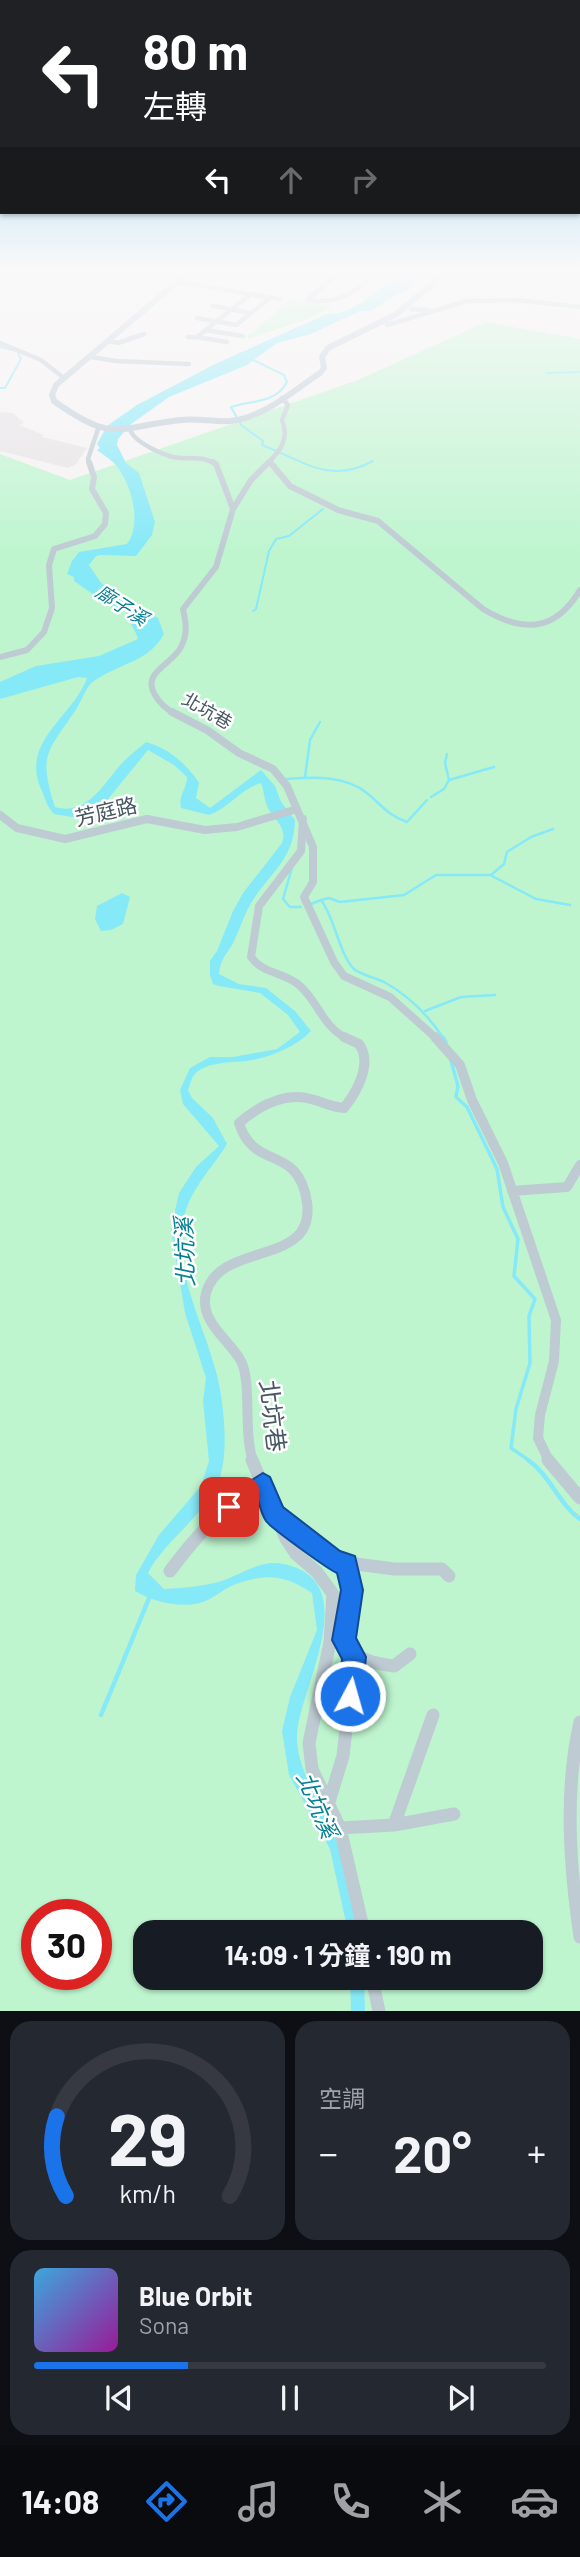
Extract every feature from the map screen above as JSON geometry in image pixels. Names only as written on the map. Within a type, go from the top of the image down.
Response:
[{"type":"main road","points":[[81,365],[55,387],[52,395],[54,401],[100,429],[130,432],[178,421],[237,419],[282,398],[322,371],[324,365]]},
{"type":"street","points":[[47,365],[64,378]]},
{"type":"street","name":"北坑巷","points":[[282,398],[288,405],[282,420],[286,429],[282,449],[251,480],[233,509],[216,567],[183,609],[187,629],[180,649],[152,677],[150,684],[157,702],[164,708],[207,730],[239,753],[273,769],[287,786],[313,847],[313,882],[303,897],[334,962],[344,976],[390,997],[440,1041],[460,1065],[472,1100],[503,1163],[556,1320],[554,1361],[540,1415],[538,1438],[552,1467],[580,1498]]},
{"type":"street","points":[[0,657],[25,650],[41,637],[48,624],[53,596],[47,576],[54,549],[66,542],[95,536],[107,520],[107,512],[92,489],[94,477],[88,459],[100,429]]},
{"type":"street","points":[[130,432],[135,439],[173,457],[203,457],[216,464],[233,509]]},
{"type":"street","points":[[270,462],[290,486],[338,510],[378,521],[483,609],[515,623],[534,626],[550,623],[567,611],[580,590]]},
{"type":"street","name":"北坑巷","points":[[300,814],[301,850],[259,906],[251,957],[258,968],[298,985],[332,1030],[361,1045],[366,1054],[353,1098],[344,1108],[332,1108],[307,1098],[274,1101],[258,1107],[239,1123],[248,1144],[259,1154],[284,1160],[294,1166],[301,1177],[308,1206],[306,1222],[300,1233],[287,1245],[273,1252],[224,1265],[205,1293],[205,1312],[243,1364],[248,1446],[275,1515],[292,1550],[317,1572],[333,1594],[330,1642],[309,1743],[312,1769],[340,1828],[361,1920]]},
{"type":"street","name":"芳庭路","points":[[0,815],[17,828],[65,839],[147,819],[205,831],[300,814]]},
{"type":"street","points":[[512,1191],[567,1187],[580,1165]]},
{"type":"street","points":[[170,1571],[199,1532],[237,1500],[263,1484]]},
{"type":"street","points":[[275,1515],[320,1547],[334,1561],[394,1569],[442,1569],[449,1576]]},
{"type":"street","points":[[328,1805],[343,1756],[354,1657],[344,1640],[352,1590],[347,1564]]},
{"type":"street","points":[[354,1657],[394,1666],[410,1654]]},
{"type":"street","points":[[394,1825],[433,1715]]},
{"type":"street","points":[[580,1722],[572,1756],[571,1872],[580,1937]]},
{"type":"street","points":[[340,1828],[394,1825],[454,1814]]},
{"type":"street","points":[[375,1990],[379,2011]]},
{"type":"shaded area","points":[[0,412],[13,413],[24,423],[19,425],[44,435],[42,437],[87,448],[76,464],[68,468],[0,451]]},
{"type":"green space","points":[[391,365],[580,365],[580,2011],[0,2011],[0,454],[70,480],[358,380]]},
{"type":"water","points":[[213,365],[247,365],[169,397],[131,424],[118,439],[117,445],[126,463],[139,473],[155,522],[152,535],[136,556],[101,555],[96,556],[89,565],[101,583],[158,618],[164,634],[142,657],[91,683],[53,744],[47,763],[47,774],[55,807],[78,807],[96,794],[124,761],[146,742],[169,753],[189,769],[199,783],[196,798],[210,808],[261,770],[275,786],[281,802],[295,820],[294,834],[286,856],[250,905],[222,962],[219,974],[239,984],[266,988],[295,1011],[311,1031],[290,1047],[273,1054],[205,1067],[191,1080],[188,1090],[192,1098],[213,1118],[227,1144],[189,1201],[183,1223],[182,1242],[186,1278],[220,1391],[225,1432],[224,1458],[210,1498],[166,1547],[148,1573],[164,1589],[180,1588],[212,1583],[261,1565],[277,1563],[297,1568],[315,1581],[323,1599],[324,1620],[321,1645],[300,1717],[298,1748],[305,1774],[334,1834],[357,1920],[345,1920],[330,1849],[289,1775],[282,1731],[290,1697],[317,1630],[312,1593],[293,1582],[267,1577],[236,1584],[207,1600],[186,1605],[168,1603],[135,1591],[136,1575],[159,1535],[201,1486],[209,1461],[203,1401],[206,1378],[185,1313],[171,1229],[179,1193],[196,1167],[219,1146],[183,1104],[180,1090],[190,1068],[210,1057],[233,1057],[277,1049],[300,1032],[288,1015],[260,993],[213,984],[210,975],[210,961],[217,951],[233,911],[243,893],[282,843],[283,832],[267,806],[261,783],[209,815],[181,808],[187,777],[174,765],[148,750],[100,809],[78,818],[54,814],[41,789],[36,772],[37,757],[51,730],[80,692],[87,678],[78,677],[0,699],[0,682],[36,666],[99,656],[138,639],[127,612],[101,600],[67,574],[79,552],[127,544],[132,536],[134,514],[130,491],[114,463],[97,450],[100,448],[97,444],[107,426],[137,405]]},
{"type":"water","points":[[122,893],[130,897],[123,924],[101,931],[95,919],[97,906]]},
{"type":"water","points":[[350,1990],[364,1990],[365,2011],[351,2011]]},
{"type":"waterway","points":[[0,388],[5,388],[18,365]]},
{"type":"waterway","points":[[263,365],[284,375],[287,382],[282,389],[270,398],[231,407],[241,425],[263,441],[262,445],[316,468],[329,470],[343,471],[373,461]]},
{"type":"waterway","points":[[547,373],[580,372]]},
{"type":"waterway","points":[[253,611],[256,609],[269,551],[276,539],[289,536],[323,509]]},
{"type":"waterway","points":[[305,777],[310,740],[320,722]]},
{"type":"waterway","points":[[447,754],[445,763],[449,780]]},
{"type":"waterway","points":[[449,780],[494,767]]},
{"type":"waterway","points":[[286,779],[318,778],[349,783],[407,822],[427,800]]},
{"type":"waterway","points":[[431,797],[444,789],[449,780]]},
{"type":"waterway","points":[[321,900],[329,898],[340,902],[404,895],[436,875],[491,875],[504,864],[507,852],[531,837],[553,829]]},
{"type":"waterway","points":[[293,864],[283,899],[290,907],[301,907]]},
{"type":"waterway","points":[[492,876],[536,899],[570,905]]},
{"type":"waterway","points":[[311,904],[321,900]]},
{"type":"waterway","points":[[321,900],[344,954],[354,969],[402,993],[425,1014],[444,1039]]},
{"type":"waterway","points":[[425,1011],[461,997],[495,995]]},
{"type":"waterway","points":[[443,1037],[446,1042]]},
{"type":"waterway","points":[[451,1061],[458,1086],[456,1097],[467,1107],[497,1169],[503,1207],[518,1239],[514,1276],[535,1299],[529,1316],[530,1363],[516,1409],[511,1448],[530,1461]]},
{"type":"waterway","points":[[528,1460],[580,1519]]},
{"type":"waterway","points":[[101,1715],[150,1596]]},
{"type":"route","points":[[229,1507],[263,1484],[275,1515],[320,1547],[334,1561],[347,1564],[352,1590],[344,1640],[354,1657],[350,1696]]},
{"type":"water label","name":"廍子溪","points":[[122,605]]},
{"type":"water label","name":"北坑溪","points":[[185,1252]]},
{"type":"water label","name":"北坑溪","points":[[317,1805]]}]
